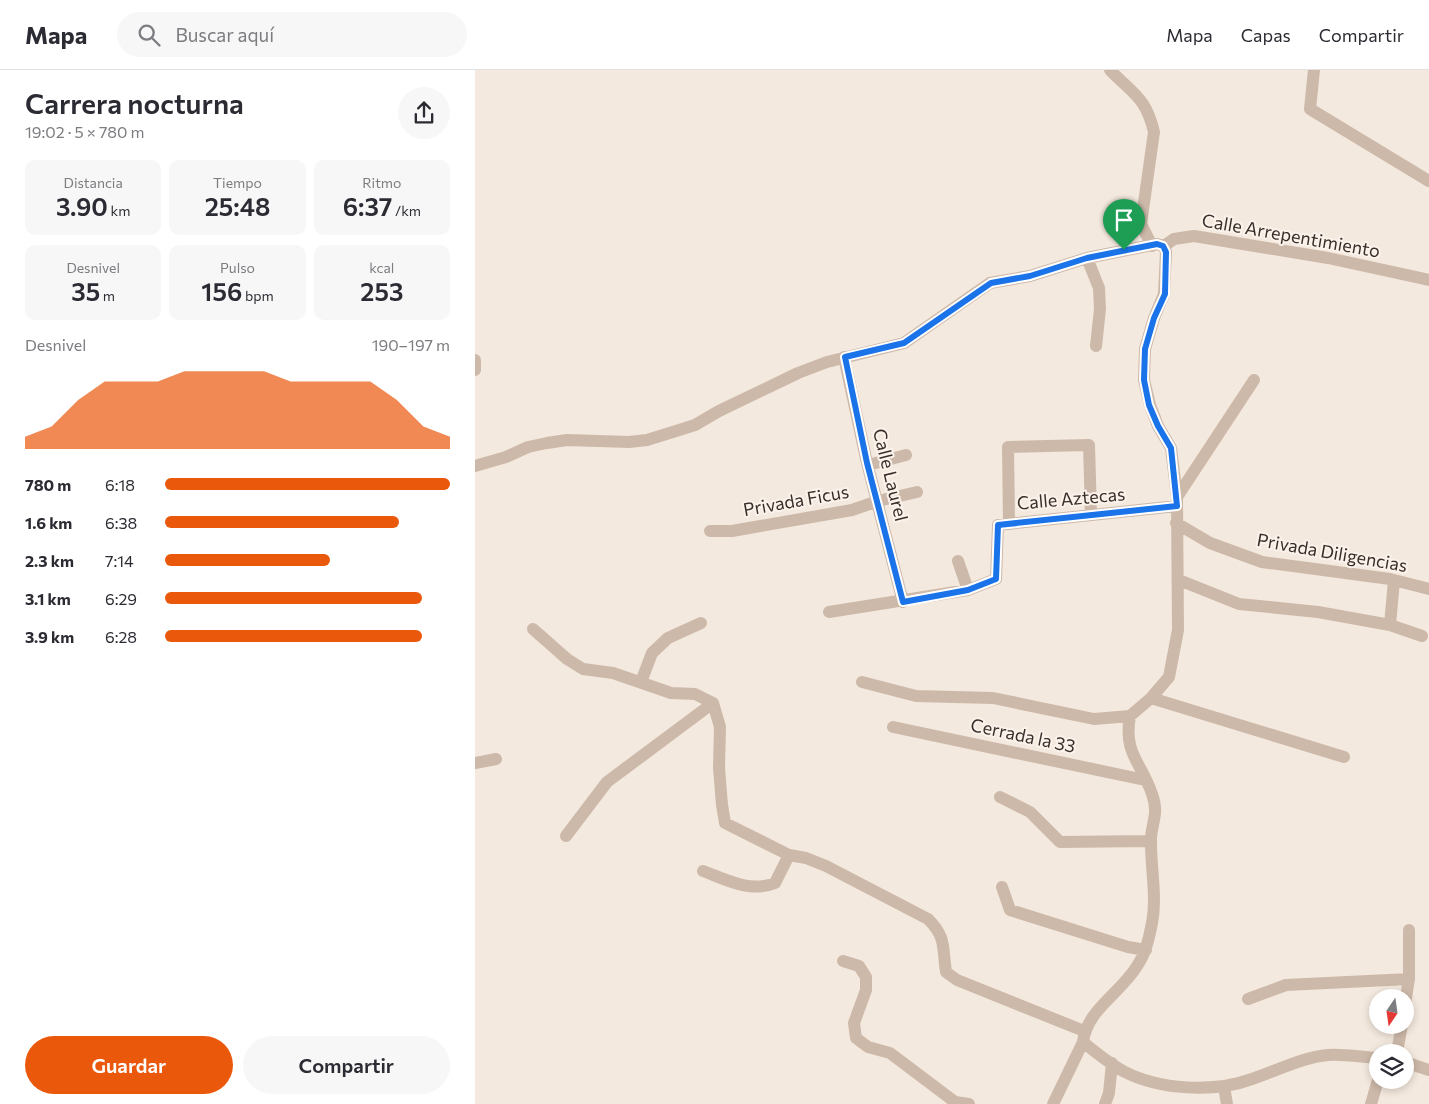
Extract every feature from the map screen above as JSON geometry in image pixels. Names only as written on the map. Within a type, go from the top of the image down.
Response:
[{"type":"street","points":[[862,682],[916,696],[993,698],[1093,719],[1130,716],[1151,698],[1169,677],[1175,655],[1177,630],[1179,580],[1176,523],[1177,502],[1171,448],[1158,426],[1149,405],[1144,380],[1145,349],[1154,318],[1165,294],[1166,252],[1158,246],[1141,224],[1154,132],[1151,122],[1141,100],[1133,90],[1109,70]]},
{"type":"street","points":[[1314,70],[1310,109],[1429,181]]},
{"type":"street","name":"Calle Arrepentimiento","points":[[475,466],[507,457],[528,447],[547,443],[567,440],[629,442],[647,440],[695,425],[770,385],[827,362],[904,343],[991,283],[1030,276],[1087,258],[1124,250],[1158,246],[1174,239],[1194,236],[1328,258],[1429,280]]},
{"type":"street","points":[[1087,258],[1099,288],[1100,309],[1096,346]]},
{"type":"street","name":"Calle Laurel","points":[[845,357],[868,465],[903,602]]},
{"type":"street","points":[[475,360],[475,370]]},
{"type":"street","points":[[1177,502],[1255,380]]},
{"type":"street","points":[[1009,522],[1008,447],[1089,445],[1091,514]]},
{"type":"street","points":[[868,465],[906,456]]},
{"type":"street","name":"Privada Ficus","points":[[710,531],[732,531],[852,510],[878,501],[917,492]]},
{"type":"street","name":"Calle Aztecas","points":[[829,612],[903,602],[968,590],[996,579],[998,525],[1009,522],[1091,514],[1177,502]]},
{"type":"street","name":"Privada Diligencias","points":[[1176,523],[1210,543],[1262,562],[1394,580],[1429,589]]},
{"type":"street","points":[[958,561],[968,590]]},
{"type":"street","points":[[1179,580],[1239,604],[1318,612],[1390,625],[1422,636]]},
{"type":"street","points":[[1390,625],[1394,580]]},
{"type":"street","points":[[641,682],[652,653],[668,638],[701,623]]},
{"type":"street","points":[[533,629],[567,658],[583,668],[613,673],[671,693],[695,694],[713,703],[720,727],[719,768],[725,823],[789,855],[806,858],[826,866],[927,919],[939,930],[943,942],[946,972],[957,980],[1083,1037],[1123,1071],[1156,1082],[1186,1087],[1224,1088],[1310,1058],[1328,1055],[1369,1058]]},
{"type":"street","points":[[1151,698],[1344,757]]},
{"type":"street","points":[[566,836],[607,782],[713,703]]},
{"type":"street","points":[[1053,1104],[1093,1016],[1137,968],[1146,950],[1152,921],[1154,893],[1150,841],[1155,823],[1156,809],[1152,794],[1129,744],[1127,731],[1130,716]]},
{"type":"street","name":"Cerrada la 33","points":[[893,727],[1145,780]]},
{"type":"street","points":[[475,763],[496,759]]},
{"type":"street","points":[[1000,797],[1030,812],[1060,842],[1150,841]]},
{"type":"street","points":[[703,871],[744,886],[763,888],[775,883],[789,855]]},
{"type":"street","points":[[1002,887],[1010,910],[1129,947],[1146,950]]},
{"type":"street","points":[[1407,989],[1409,930]]},
{"type":"street","points":[[843,961],[859,966],[866,977],[866,990],[854,1023],[856,1038],[868,1047],[890,1053],[955,1102],[969,1104]]},
{"type":"street","points":[[1248,999],[1287,985],[1409,979]]},
{"type":"street","points":[[1105,1104],[1109,1093],[1112,1063]]},
{"type":"street","points":[[1414,1065],[1429,1070]]},
{"type":"street","points":[[1224,1088],[1227,1104]]},
{"type":"street","points":[[1371,1104],[1375,1089]]},
{"type":"route","points":[[1157,244],[1163,246],[1166,252],[1165,294],[1154,318],[1145,349],[1144,380],[1149,405],[1158,426],[1171,448],[1177,506],[1009,522],[998,525],[996,579],[968,590],[903,602],[885,525],[867,463],[845,357],[904,343],[991,283],[1030,276],[1087,258],[1124,250],[1157,244]]}]
